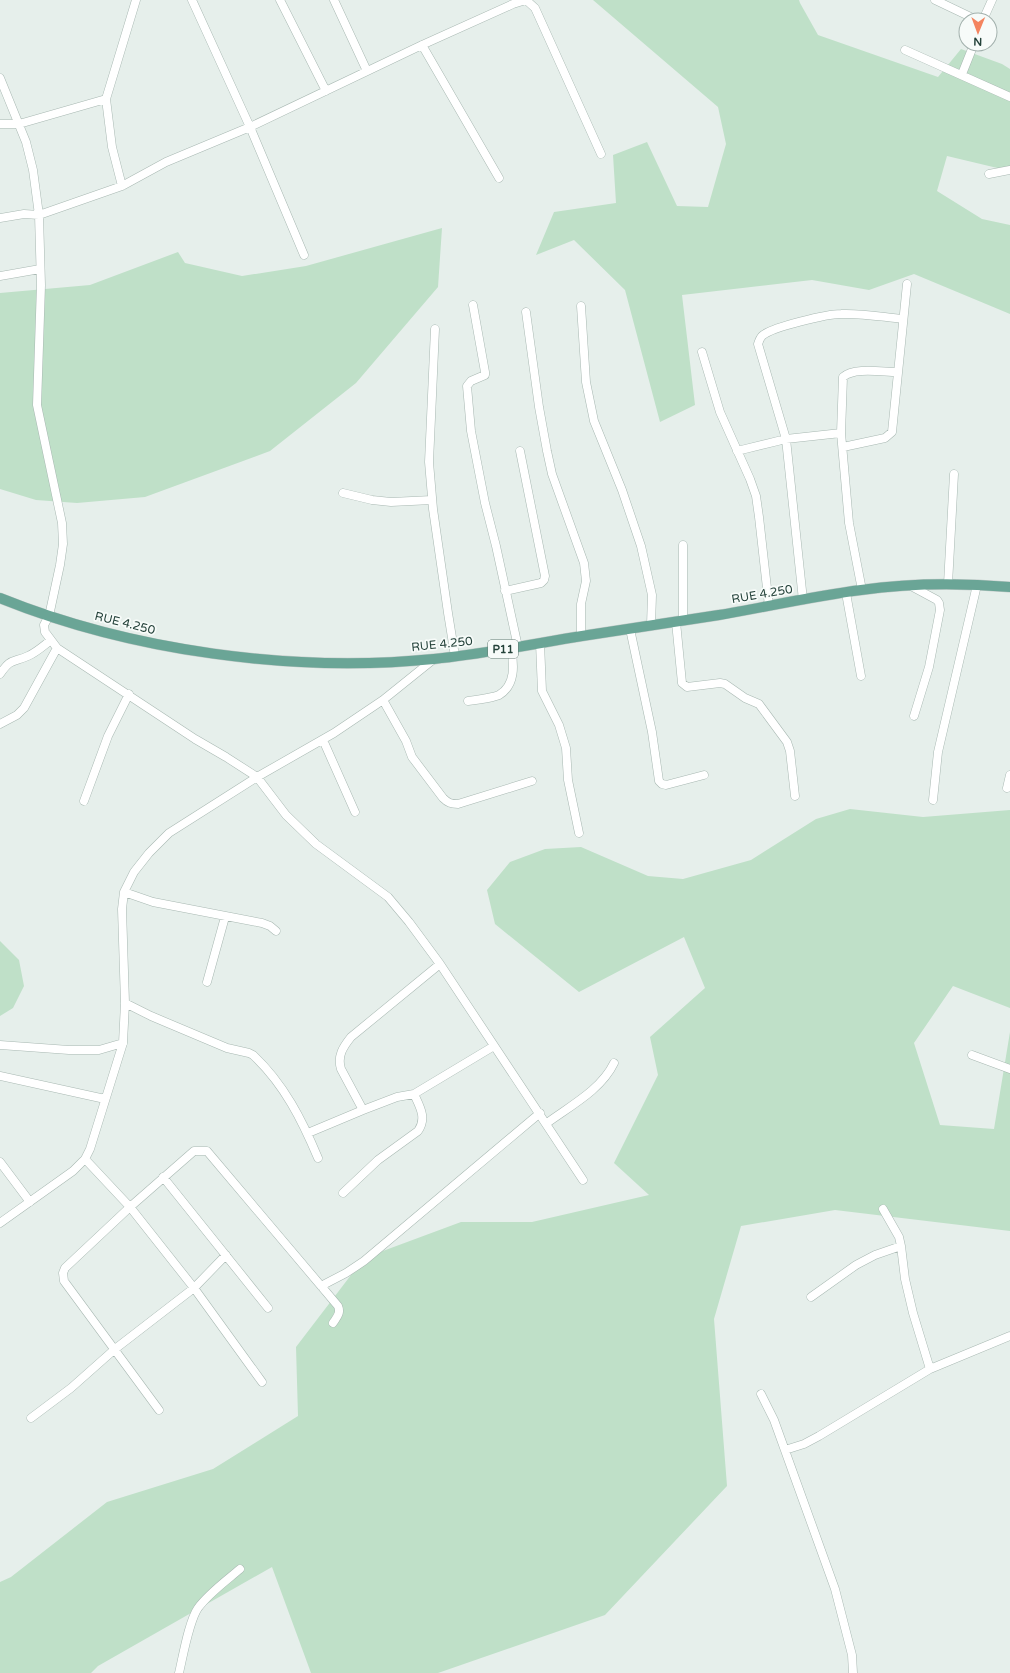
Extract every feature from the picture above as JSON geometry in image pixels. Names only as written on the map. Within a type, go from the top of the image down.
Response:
[{"type":"main road","name":"RUE 4.250","points":[[0,598],[49,616],[149,643],[257,658],[307,662],[364,663],[434,659],[514,648],[862,590],[948,584],[1010,587]]},
{"type":"street","points":[[122,186],[112,147],[106,99],[136,0]]},
{"type":"street","points":[[192,0],[250,127],[304,255]]},
{"type":"street","points":[[280,0],[326,91]]},
{"type":"street","points":[[334,0],[367,71]]},
{"type":"street","points":[[0,218],[24,214],[39,215],[122,186],[166,162],[250,127],[422,45],[519,1],[526,0],[535,8],[601,154]]},
{"type":"street","points":[[936,0],[960,12]]},
{"type":"street","points":[[987,12],[992,0]]},
{"type":"street","points":[[422,45],[499,178]]},
{"type":"street","points":[[905,50],[962,74],[1010,97]]},
{"type":"street","points":[[962,74],[971,52]]},
{"type":"street","points":[[0,78],[26,142],[33,170],[39,215],[40,269],[37,405],[62,523],[63,544],[49,616],[44,625],[46,632],[57,648],[129,694],[195,739],[257,777],[286,815],[316,844],[388,897],[409,922],[440,964],[583,1180]]},
{"type":"street","points":[[0,124],[19,124],[106,99]]},
{"type":"street","points":[[989,174],[1010,170]]},
{"type":"street","points":[[0,276],[40,269]]},
{"type":"street","points":[[842,447],[889,436],[892,432],[902,319],[907,284]]},
{"type":"street","points":[[468,702],[499,695],[506,688],[512,675],[514,665],[514,648],[505,591],[471,431],[467,386],[471,381],[485,375],[472,305]]},
{"type":"street","points":[[581,306],[586,382],[594,420],[622,490],[641,546],[652,595],[651,625]]},
{"type":"street","points":[[526,312],[539,407],[552,474],[584,563],[586,581],[581,604],[581,636]]},
{"type":"street","points":[[803,600],[786,439],[758,344],[761,337],[767,333],[792,324],[840,314],[856,314],[902,319]]},
{"type":"street","points":[[435,329],[431,379],[429,462],[432,500],[455,656]]},
{"type":"street","points":[[702,352],[720,412],[756,496],[769,606]]},
{"type":"street","points":[[862,590],[849,523],[842,447],[843,377],[848,373],[856,371],[897,372]]},
{"type":"street","points":[[737,451],[786,439],[841,433]]},
{"type":"street","points":[[505,591],[541,583],[544,580],[545,570],[520,451]]},
{"type":"street","points":[[948,584],[954,474]]},
{"type":"street","points":[[343,493],[372,500],[391,502],[432,500]]},
{"type":"street","points":[[683,545],[679,621],[683,686],[687,687],[720,683],[725,684],[745,698],[759,704],[787,742],[790,751],[795,796]]},
{"type":"street","points":[[933,800],[938,752],[977,585]]},
{"type":"street","points":[[911,586],[937,600],[940,610],[929,667],[914,716]]},
{"type":"street","points":[[846,593],[861,676]]},
{"type":"street","points":[[630,628],[652,732],[659,781],[666,785],[704,775]]},
{"type":"street","points":[[0,674],[7,664],[27,657],[39,650],[51,640]]},
{"type":"street","points":[[540,644],[542,691],[559,725],[566,748],[568,780],[579,833]]},
{"type":"street","points":[[0,724],[17,715],[24,708],[57,648]]},
{"type":"street","points":[[0,1223],[73,1171],[85,1159],[106,1099],[123,1043],[125,1003],[122,909],[124,892],[134,872],[169,833],[257,777],[323,740],[382,700],[434,659]]},
{"type":"street","points":[[84,801],[108,736],[129,694]]},
{"type":"street","points":[[382,700],[406,741],[412,757],[442,798],[452,804],[458,804],[532,781]]},
{"type":"street","points":[[323,740],[355,812]]},
{"type":"street","points":[[1007,788],[1010,775]]},
{"type":"street","points":[[124,892],[154,902],[262,923],[270,926],[276,931]]},
{"type":"street","points":[[207,982],[225,916]]},
{"type":"street","points":[[363,1110],[341,1069],[340,1063],[342,1048],[351,1037],[440,964]]},
{"type":"street","points":[[125,1003],[151,1016],[227,1048],[249,1053],[261,1062],[277,1081],[295,1107],[318,1158]]},
{"type":"street","points":[[0,1045],[69,1050],[98,1050],[123,1043]]},
{"type":"street","points":[[308,1133],[363,1110],[397,1098],[414,1094],[494,1046]]},
{"type":"street","points":[[972,1055],[1010,1069]]},
{"type":"street","points":[[547,1124],[598,1086],[609,1073],[614,1063]]},
{"type":"street","points":[[0,1076],[106,1099]]},
{"type":"street","points":[[343,1194],[378,1160],[418,1131],[422,1124],[423,1118],[414,1094]]},
{"type":"street","points":[[321,1286],[346,1273],[364,1261],[540,1113]]},
{"type":"street","points":[[159,1410],[78,1301],[64,1281],[63,1273],[65,1268],[130,1207],[194,1151],[207,1151],[338,1306],[340,1310],[334,1323]]},
{"type":"street","points":[[85,1159],[130,1207],[194,1288],[262,1382]]},
{"type":"street","points":[[0,1162],[30,1202]]},
{"type":"street","points":[[163,1177],[268,1308]]},
{"type":"street","points":[[883,1209],[892,1223],[901,1246],[908,1293],[930,1369]]},
{"type":"street","points":[[811,1297],[856,1265],[875,1255],[901,1246]]},
{"type":"street","points":[[31,1418],[71,1388],[115,1349],[194,1288],[226,1255]]},
{"type":"street","points":[[785,1450],[804,1444],[820,1436],[930,1369],[1010,1336]]},
{"type":"street","points":[[761,1394],[774,1420],[835,1589],[852,1655],[853,1673]]},
{"type":"street","points":[[179,1673],[193,1618],[197,1610],[204,1601],[240,1568]]},
{"type":"green space","points":[[593,0],[799,0],[818,35],[938,77],[959,52],[969,52],[1002,64],[1010,69],[1010,171],[947,156],[937,191],[982,219],[1010,225],[1010,314],[914,274],[869,290],[812,280],[682,295],[695,405],[660,422],[625,290],[574,240],[536,255],[554,212],[616,203],[613,155],[647,142],[677,206],[708,207],[726,144],[718,107]]},
{"type":"green space","points":[[442,228],[438,287],[356,383],[270,451],[145,497],[77,503],[36,500],[0,489],[0,293],[90,285],[178,252],[185,263],[242,276],[306,266]]},
{"type":"green space","points":[[850,809],[923,817],[1010,810],[1010,1008],[953,986],[914,1043],[940,1125],[994,1129],[1010,1032],[1010,1231],[835,1210],[741,1226],[714,1319],[727,1486],[605,1615],[438,1673],[311,1673],[272,1567],[98,1666],[91,1673],[0,1673],[0,1582],[11,1577],[107,1502],[213,1469],[298,1416],[296,1347],[364,1258],[461,1222],[532,1222],[649,1195],[614,1163],[658,1075],[650,1037],[705,988],[684,937],[579,992],[495,924],[487,890],[510,862],[545,849],[581,847],[648,876],[683,879],[751,860],[816,819]]},
{"type":"green space","points":[[0,941],[19,960],[24,986],[13,1008],[0,1016]]}]
